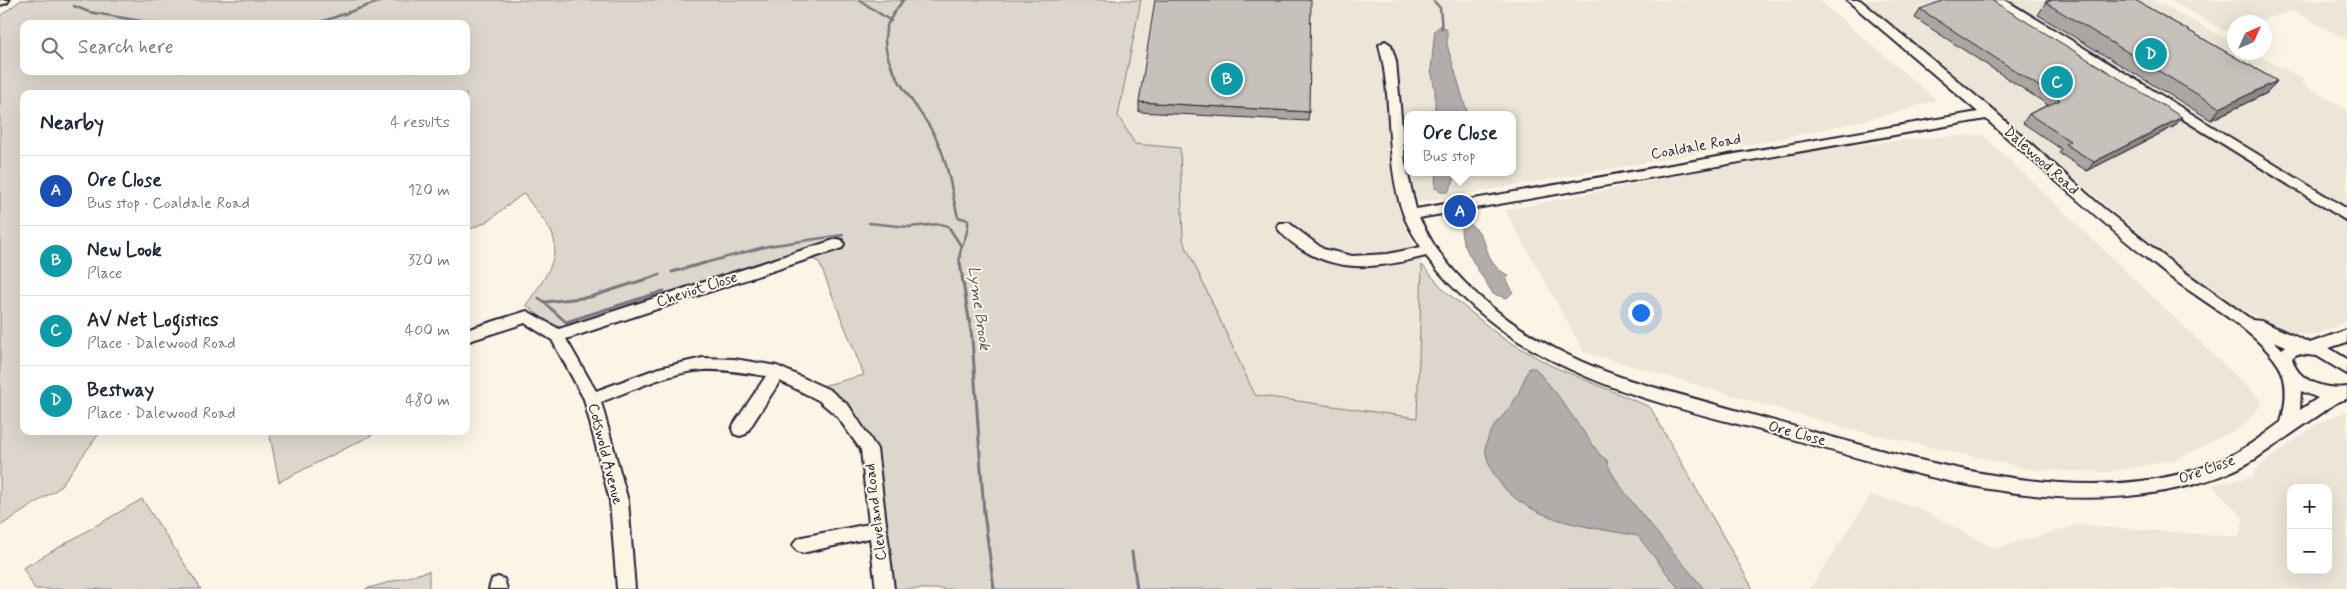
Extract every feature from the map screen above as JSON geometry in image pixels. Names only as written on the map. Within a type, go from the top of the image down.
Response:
[{"type":"street","name":"Dalewood Road","points":[[1852,0],[1988,114],[2098,211],[2172,270],[2236,315],[2273,347],[2286,365],[2304,384],[2342,394]]},
{"type":"street","points":[[1997,0],[2347,216]]},
{"type":"street","name":"Ore Close","points":[[1385,45],[1393,69],[1401,179],[1410,215],[1429,250],[1468,294],[1501,322],[1537,346],[1580,368],[1619,384],[1950,476],[2010,486],[2062,491],[2103,491],[2160,485],[2199,476],[2235,462],[2267,443],[2288,425],[2342,394]]},
{"type":"street","name":"Coaldale Road","points":[[1410,215],[1988,114]]},
{"type":"street","points":[[1284,228],[1298,242],[1320,255],[1350,262],[1380,262],[1429,250]]},
{"type":"street","name":"Cheviot Close","points":[[557,336],[837,244]]},
{"type":"street","name":"Dalewood Road","points":[[2236,315],[2307,348],[2330,355],[2347,368]]},
{"type":"street","name":"Cotswold Avenue","points":[[470,335],[527,317],[557,336],[592,399],[618,501],[626,589]]},
{"type":"street","points":[[2288,425],[2294,406],[2293,383],[2286,365],[2287,351],[2307,348],[2347,336]]},
{"type":"street","name":"Cleveland Road","points":[[592,399],[659,374],[703,364],[734,365],[777,372],[824,394],[843,411],[869,449],[885,589]]},
{"type":"street","points":[[740,429],[777,372]]},
{"type":"street","points":[[802,546],[879,530]]},
{"type":"shaded area","points":[[21,0],[1141,0],[1118,116],[1135,144],[1180,148],[1183,240],[1255,395],[1417,418],[1422,265],[1445,291],[1501,337],[1552,366],[1650,407],[1753,589],[877,589],[864,459],[850,427],[818,387],[864,375],[819,262],[812,259],[674,304],[670,294],[566,329],[554,327],[526,305],[549,270],[555,250],[551,231],[524,193],[488,221],[470,229],[470,90],[20,90],[20,435],[98,435],[59,488],[0,526],[0,16]]},
{"type":"shaded area","points":[[1141,0],[1819,0],[1936,100],[1887,115],[1774,140],[1397,206],[1422,265],[1417,418],[1255,395],[1183,240],[1180,148],[1135,144],[1118,116]]},
{"type":"shaded area","points":[[1863,0],[2153,0],[2227,39],[2227,60],[2267,60],[2304,79],[2301,83],[2347,110],[2347,321],[2316,335],[2288,333],[2230,303],[2165,255]]},
{"type":"shaded area","points":[[2170,0],[2347,0],[2347,40],[2294,11],[2272,17],[2272,15],[2227,15],[2227,30],[2225,31]]},
{"type":"shaded area","points":[[1442,25],[1447,30],[1447,45],[1467,111],[1435,111],[1435,90],[1431,69],[1435,30]]},
{"type":"shaded area","points":[[1983,135],[2263,402],[2243,426],[2177,459],[2110,472],[2034,470],[1842,427],[1584,352],[1505,210],[1792,153],[1921,138]]},
{"type":"shaded area","points":[[1436,176],[1456,176],[1448,192],[1442,192],[1435,188]]},
{"type":"shaded area","points":[[1465,222],[1478,231],[1495,266],[1509,276],[1506,279],[1513,292],[1507,298],[1493,294],[1466,249],[1461,231],[1462,223]]},
{"type":"shaded area","points":[[1529,368],[1535,368],[1556,393],[1600,455],[1607,460],[1611,470],[1633,504],[1704,589],[1679,589],[1638,536],[1555,519],[1536,511],[1518,500],[1503,487],[1491,469],[1486,453],[1486,444],[1494,427],[1515,399]]},
{"type":"shaded area","points":[[2347,412],[2347,589],[1810,589],[1871,495],[1916,507],[1995,549],[2077,525],[2239,537],[2244,519],[2212,485],[2252,477],[2257,468],[2317,424]]},
{"type":"shaded area","points":[[270,435],[372,435],[279,482]]},
{"type":"shaded area","points":[[142,499],[201,589],[35,589],[23,568]]},
{"type":"shaded area","points":[[429,571],[429,589],[365,589]]},
{"type":"building","points":[[1155,0],[1311,0],[1309,112],[1139,102]]},
{"type":"building","points":[[1945,0],[1991,0],[2182,117],[2094,162],[2065,144],[2070,141],[2029,114],[2060,100],[1920,9]]},
{"type":"building","points":[[2052,0],[2135,0],[2227,52],[2227,60],[2240,60],[2277,81],[2220,108],[2046,3]]},
{"type":"waterway","points":[[326,20],[384,0]]},
{"type":"waterway","points":[[859,0],[890,20]]},
{"type":"waterway","name":"Lyme Brook","points":[[890,20],[903,0]]},
{"type":"waterway","points":[[1433,0],[1440,8],[1442,29]]},
{"type":"waterway","points":[[74,6],[89,12],[135,20]]},
{"type":"waterway","name":"Lyme Brook","points":[[890,20],[885,40],[887,55],[901,84],[935,136],[946,165],[958,217],[968,220],[967,232],[960,252],[960,263]]},
{"type":"waterway","points":[[869,223],[908,227],[940,224],[948,226],[961,246]]},
{"type":"waterway","points":[[701,264],[768,246],[843,235]]},
{"type":"waterway","points":[[672,272],[705,263]]},
{"type":"waterway","name":"Lyme Brook","points":[[960,263],[972,338],[984,513],[994,589]]},
{"type":"waterway","points":[[542,300],[545,302],[590,297],[659,275]]},
{"type":"waterway","points":[[542,300],[566,322],[664,291]]},
{"type":"waterway","points":[[1132,552],[1137,589]]},
{"type":"place","name":"Bestway","points":[[2151,54]]},
{"type":"place","name":"New Look","points":[[1227,79]]},
{"type":"place","name":"AV Net Logistics","points":[[2057,82]]},
{"type":"place","name":"Ore Close","points":[[1460,211]]}]
